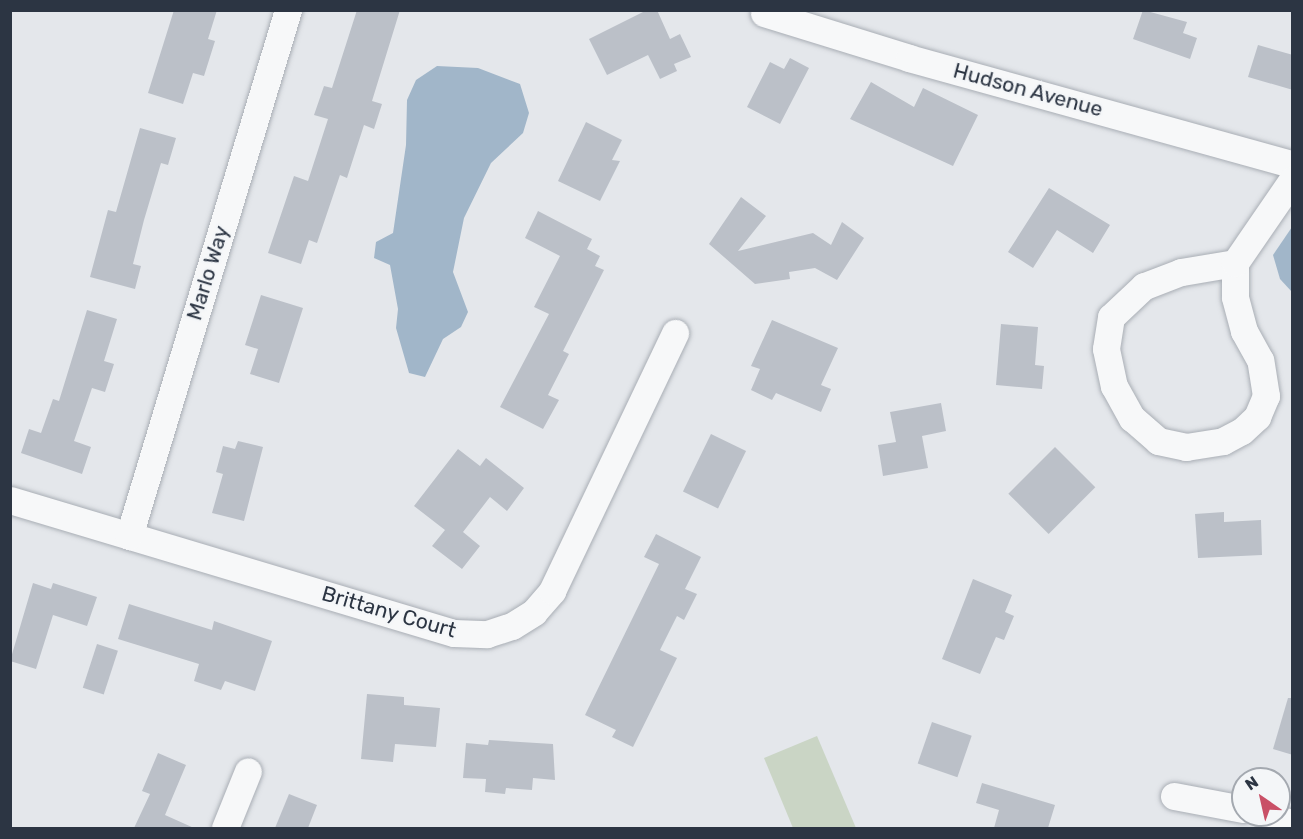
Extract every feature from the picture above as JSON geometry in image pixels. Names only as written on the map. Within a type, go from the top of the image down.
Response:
[{"type":"street","name":"Marlo Way","points":[[129,536],[288,10]]},
{"type":"street","name":"Hudson Avenue","points":[[764,13],[909,58],[1293,164]]},
{"type":"street","points":[[1235,263],[1181,272],[1144,286],[1111,317],[1106,349],[1114,386],[1131,418],[1158,441],[1186,447],[1223,441],[1242,431],[1257,417],[1266,396],[1260,360],[1244,331],[1235,297],[1235,263],[1293,180]]},
{"type":"street","name":"Brittany Court","points":[[10,500],[454,633],[487,634],[512,626],[534,612],[552,591],[675,333]]},
{"type":"street","points":[[225,828],[248,771]]},
{"type":"street","points":[[1174,795],[1231,807]]},
{"type":"green space","points":[[817,736],[856,828],[793,828],[764,758]]},
{"type":"water","points":[[437,66],[478,68],[520,84],[529,113],[523,133],[491,163],[464,218],[453,272],[468,312],[461,327],[443,339],[425,377],[409,373],[396,328],[398,309],[390,265],[374,258],[376,242],[393,233],[406,145],[407,100],[416,80]]},
{"type":"water","points":[[1292,227],[1292,292],[1280,279],[1273,255]]},
{"type":"building","points":[[174,10],[217,10],[208,39],[215,41],[204,76],[193,73],[183,104],[148,93]]},
{"type":"building","points":[[357,10],[400,10],[372,101],[382,104],[374,129],[364,125],[347,178],[340,175],[317,243],[309,240],[301,264],[268,253],[294,176],[308,181],[328,119],[314,115],[324,86],[332,88]]},
{"type":"building","points":[[647,10],[657,10],[670,39],[680,34],[691,57],[674,64],[677,71],[660,79],[648,55],[607,75],[589,39]]},
{"type":"building","points":[[1143,10],[1187,22],[1183,33],[1197,38],[1190,59],[1133,39]]},
{"type":"building","points":[[1258,45],[1293,55],[1293,90],[1248,77]]},
{"type":"building","points":[[790,58],[809,68],[780,124],[747,107],[770,62],[784,69]]},
{"type":"building","points":[[871,82],[914,107],[923,88],[978,115],[953,166],[850,119]]},
{"type":"building","points":[[586,122],[622,140],[612,160],[620,161],[600,201],[558,181]]},
{"type":"building","points":[[140,128],[176,138],[168,165],[161,163],[144,220],[133,264],[141,266],[135,289],[90,277],[108,210],[116,212]]},
{"type":"building","points":[[1049,188],[1110,225],[1093,253],[1057,230],[1033,268],[1008,252]]},
{"type":"building","points":[[741,197],[766,216],[738,251],[813,233],[831,245],[842,222],[864,238],[837,280],[815,268],[789,272],[790,279],[755,284],[709,244]]},
{"type":"building","points":[[538,211],[592,239],[587,249],[600,256],[595,266],[604,270],[563,351],[569,354],[548,395],[559,400],[543,429],[500,407],[549,314],[534,307],[560,256],[525,238]]},
{"type":"building","points":[[261,295],[303,308],[279,383],[250,374],[258,349],[245,345]]},
{"type":"building","points":[[87,310],[117,319],[104,361],[114,364],[105,392],[92,388],[74,441],[91,447],[82,474],[21,453],[29,429],[41,433],[53,399],[59,401]]},
{"type":"building","points":[[772,320],[838,348],[821,385],[831,389],[821,412],[776,393],[772,400],[751,390],[760,369],[751,366]]},
{"type":"building","points":[[1001,324],[1038,327],[1035,365],[1044,366],[1042,389],[996,385]]},
{"type":"building","points":[[941,403],[946,431],[922,436],[928,468],[883,476],[878,445],[896,442],[890,412]]},
{"type":"building","points":[[711,434],[746,451],[718,509],[683,492]]},
{"type":"building","points":[[238,441],[263,447],[244,521],[212,513],[223,474],[216,472],[223,446],[235,449]]},
{"type":"building","points":[[1055,447],[1095,487],[1049,534],[1008,494]]},
{"type":"building","points":[[458,449],[480,466],[486,458],[524,488],[507,511],[490,497],[463,532],[480,546],[462,569],[432,546],[445,530],[414,506]]},
{"type":"building","points":[[1224,512],[1224,522],[1261,520],[1262,555],[1198,558],[1195,514]]},
{"type":"building","points":[[656,534],[701,557],[685,589],[697,594],[684,620],[677,616],[660,650],[677,658],[633,747],[612,737],[616,730],[585,715],[659,564],[644,557]]},
{"type":"building","points":[[973,579],[1012,595],[1005,612],[1014,616],[1004,640],[996,637],[980,674],[942,659]]},
{"type":"building","points":[[33,583],[51,589],[53,583],[97,597],[87,626],[53,615],[36,669],[10,661]]},
{"type":"building","points":[[129,604],[212,630],[214,621],[272,641],[255,691],[225,681],[221,690],[194,681],[199,664],[118,639]]},
{"type":"building","points":[[97,644],[118,651],[104,695],[83,688]]},
{"type":"building","points":[[367,694],[404,697],[404,705],[440,708],[436,747],[395,744],[393,762],[361,759]]},
{"type":"building","points":[[1288,698],[1293,698],[1293,755],[1273,749]]},
{"type":"building","points":[[932,722],[972,736],[957,777],[918,764]]},
{"type":"building","points":[[489,740],[553,744],[555,780],[533,778],[532,790],[506,788],[505,794],[485,792],[486,779],[463,778],[466,743],[488,745]]},
{"type":"building","points":[[158,753],[186,765],[165,815],[194,828],[134,828],[150,794],[142,791]]},
{"type":"building","points":[[982,783],[1055,805],[1048,828],[994,828],[999,810],[976,803]]},
{"type":"building","points":[[289,794],[317,805],[308,828],[275,828]]}]
